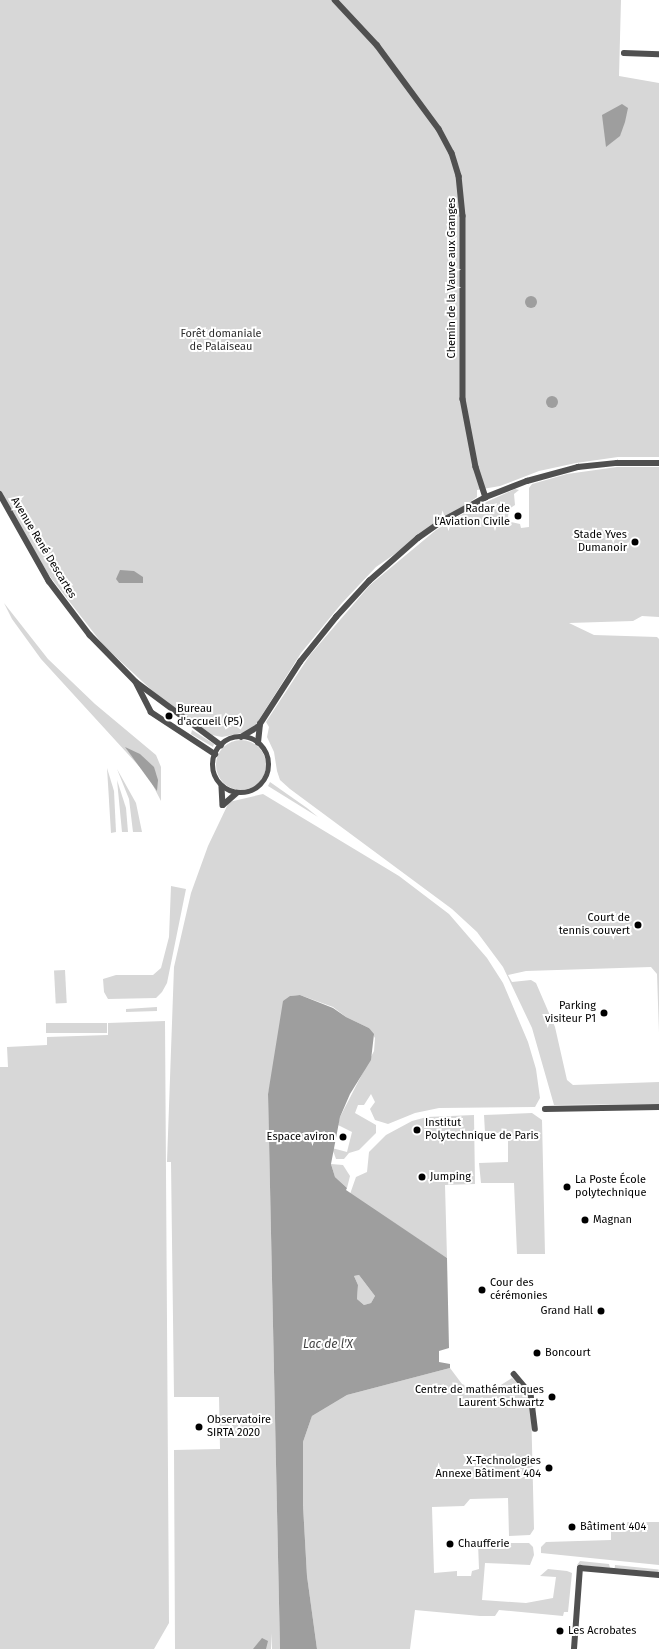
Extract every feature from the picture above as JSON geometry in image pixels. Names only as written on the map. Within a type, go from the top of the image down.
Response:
[{"type":"street","name":"Chemin de la Vauve aux Granges","points":[[335,0],[378,45],[439,129],[452,153],[459,176],[463,216],[463,399],[476,467],[486,497]]},
{"type":"street","points":[[624,53],[659,54]]},
{"type":"street","points":[[259,726],[258,743],[269,761],[268,775],[255,790],[237,794],[223,805],[222,787],[213,772],[215,754],[221,745],[241,737],[259,726],[300,662],[336,617],[369,581],[418,538],[444,520],[486,497],[527,481],[578,467],[617,463],[659,463]]},
{"type":"street","name":"Avenue René Descartes","points":[[0,494],[58,596],[105,653],[136,682],[221,745]]},
{"type":"street","name":"Avenue René Descartes","points":[[136,682],[151,712],[215,754]]},
{"type":"street","points":[[241,737],[258,743]]},
{"type":"street","points":[[222,787],[237,794]]},
{"type":"street","points":[[545,1110],[659,1107]]},
{"type":"street","points":[[514,1374],[531,1394],[535,1429]]},
{"type":"street","points":[[574,1649],[580,1568],[659,1575]]},
{"type":"green space","name":"Forêt domaniale de Palaiseau","points":[[0,0],[621,0],[619,76],[659,83],[659,457],[618,457],[576,463],[539,471],[500,486],[477,490],[477,497],[376,567],[342,603],[301,653],[255,726],[247,732],[222,737],[212,735],[157,695],[104,646],[48,574],[0,491]]},
{"type":"green space","points":[[617,467],[659,467],[659,617],[642,616],[633,621],[569,623],[594,635],[657,637],[659,639],[659,1033],[657,974],[651,967],[526,971],[508,975],[512,982],[531,980],[536,983],[555,1027],[567,1080],[573,1085],[659,1082],[659,1104],[554,1105],[532,1028],[503,967],[477,932],[452,909],[280,780],[274,752],[267,737],[269,727],[266,722],[310,655],[370,585],[436,530],[471,509],[515,489],[519,490],[514,494],[515,505],[509,509],[508,517],[511,522],[520,524],[521,528],[529,527],[529,488],[532,484],[567,474]]},
{"type":"green space","points":[[4,603],[48,659],[95,704],[156,755],[161,767],[161,801],[148,776],[41,659],[12,619]]},
{"type":"green space","points":[[192,730],[214,744],[213,747],[191,734]]},
{"type":"green space","points":[[241,740],[251,742],[259,747],[264,755],[266,765],[264,775],[259,783],[251,788],[241,790],[231,788],[223,783],[218,775],[216,765],[218,755],[223,747],[231,742]]},
{"type":"green space","points":[[107,768],[114,791],[116,832],[111,833]]},
{"type":"green space","points":[[117,769],[136,803],[142,832],[133,832],[129,799]]},
{"type":"green space","points":[[117,780],[126,808],[128,832],[122,832]]},
{"type":"green space","points":[[270,782],[307,808],[318,817],[268,786]]},
{"type":"green space","points":[[263,794],[399,876],[449,914],[487,958],[503,983],[528,1042],[536,1069],[540,1098],[535,1107],[439,1108],[415,1113],[388,1124],[375,1120],[370,1109],[375,1102],[371,1094],[364,1105],[358,1105],[355,1113],[376,1125],[376,1133],[359,1150],[349,1153],[344,1159],[336,1159],[332,1148],[347,1152],[352,1132],[338,1125],[340,1117],[374,1051],[375,1038],[369,1028],[346,1017],[333,1007],[300,995],[290,996],[268,1094],[280,1649],[272,1649],[271,1633],[271,1649],[175,1649],[174,1450],[220,1449],[219,1397],[174,1397],[171,1162],[167,1162],[174,967],[191,893],[208,846],[229,802]]},
{"type":"green space","points":[[171,886],[186,889],[167,983],[162,992],[156,998],[108,999],[104,992],[103,979],[116,975],[153,975],[161,968],[169,937]]},
{"type":"green space","points":[[65,970],[67,1003],[56,1004],[54,971]]},
{"type":"green space","points":[[157,1007],[157,1011],[126,1012],[126,1009]]},
{"type":"green space","points":[[165,1021],[169,1623],[154,1649],[0,1649],[0,1067],[8,1067],[7,1047],[47,1045],[47,1037],[108,1035],[108,1023]]},
{"type":"green space","points":[[46,1023],[107,1023],[107,1033],[46,1033]]},
{"type":"green space","points":[[532,1113],[542,1120],[545,1254],[517,1254],[514,1183],[481,1183],[479,1163],[508,1162],[508,1133],[485,1133],[484,1115]]},
{"type":"green space","name":"Jumping","points":[[474,1115],[475,1184],[445,1185],[447,1258],[350,1194],[356,1177],[367,1172],[369,1152],[386,1135],[412,1121],[427,1117]]},
{"type":"green space","points":[[331,1164],[343,1165],[350,1176],[347,1188],[335,1177]]},
{"type":"green space","points":[[359,1275],[375,1296],[371,1303],[364,1305],[357,1299],[358,1285],[354,1276]]},
{"type":"green space","points":[[450,1368],[462,1384],[480,1391],[493,1390],[512,1378],[524,1389],[531,1404],[534,1529],[530,1535],[509,1536],[508,1498],[470,1499],[464,1506],[432,1507],[434,1573],[457,1571],[457,1576],[471,1576],[472,1571],[479,1569],[478,1543],[529,1543],[533,1547],[534,1555],[530,1565],[485,1563],[482,1600],[526,1603],[553,1598],[556,1577],[540,1576],[548,1569],[567,1571],[572,1573],[568,1612],[564,1612],[563,1616],[499,1610],[495,1616],[480,1616],[415,1610],[410,1649],[317,1649],[307,1576],[303,1505],[303,1442],[312,1416],[347,1395]]},
{"type":"green space","points":[[611,1522],[659,1522],[659,1565],[541,1553],[541,1547],[546,1542],[611,1540]]},
{"type":"green space","points":[[580,1561],[609,1564],[610,1568],[577,1565]]},
{"type":"green space","points":[[615,1565],[659,1570],[658,1573],[615,1568]]},
{"type":"water","points":[[622,104],[628,108],[620,136],[606,147],[602,115]]},
{"type":"water","points":[[529,296],[533,296],[537,302],[533,308],[529,308],[525,304],[525,300]]},
{"type":"water","points":[[552,396],[556,398],[558,402],[556,406],[552,408],[548,406],[546,402],[548,398]]},
{"type":"water","points":[[120,570],[134,571],[143,577],[143,583],[119,583],[116,579]]},
{"type":"water","points":[[125,747],[140,754],[154,767],[158,780],[157,791]]},
{"type":"water","name":"Lac de l'X","points":[[300,995],[333,1008],[346,1017],[369,1028],[374,1034],[371,1060],[350,1094],[340,1117],[331,1164],[335,1177],[347,1188],[346,1190],[447,1258],[449,1348],[439,1351],[439,1362],[450,1364],[450,1368],[347,1395],[312,1416],[303,1442],[303,1505],[307,1576],[317,1649],[280,1649],[268,1094],[283,1001],[290,996]],"holes":[[[359,1275],[375,1296],[371,1303],[364,1305],[357,1299],[358,1285],[354,1276]]]},
{"type":"water","points":[[262,1638],[268,1641],[266,1649],[253,1649]]},
{"type":"place","name":"Radar de l’Aviation Civile","points":[[518,516]]},
{"type":"place","name":"Stade Yves Dumanoir","points":[[635,542]]},
{"type":"place","name":"Bureau d'accueil (P5)","points":[[169,716]]},
{"type":"place","name":"Court de tennis couvert","points":[[638,925]]},
{"type":"place","name":"Parking visiteur P1","points":[[604,1013]]},
{"type":"place","name":"Institut Polytechnique de Paris","points":[[417,1130]]},
{"type":"place","name":"Espace aviron","points":[[343,1137]]},
{"type":"place","name":"Jumping","points":[[422,1177]]},
{"type":"place","name":"La Poste École polytechnique","points":[[567,1187]]},
{"type":"place","name":"Magnan","points":[[585,1220]]},
{"type":"place","name":"Cour des cérémonies","points":[[482,1290]]},
{"type":"place","name":"Grand Hall","points":[[601,1311]]},
{"type":"place","name":"Boncourt","points":[[537,1353]]},
{"type":"place","name":"Centre de mathématiques Laurent Schwartz","points":[[552,1397]]},
{"type":"place","name":"Observatoire SIRTA 2020","points":[[199,1427]]},
{"type":"place","name":"X-Technologies Annexe Bâtiment 404","points":[[549,1468]]},
{"type":"place","name":"Bâtiment 404","points":[[572,1527]]},
{"type":"place","name":"Chaufferie","points":[[450,1544]]},
{"type":"place","name":"Les Acrobates","points":[[560,1631]]}]
